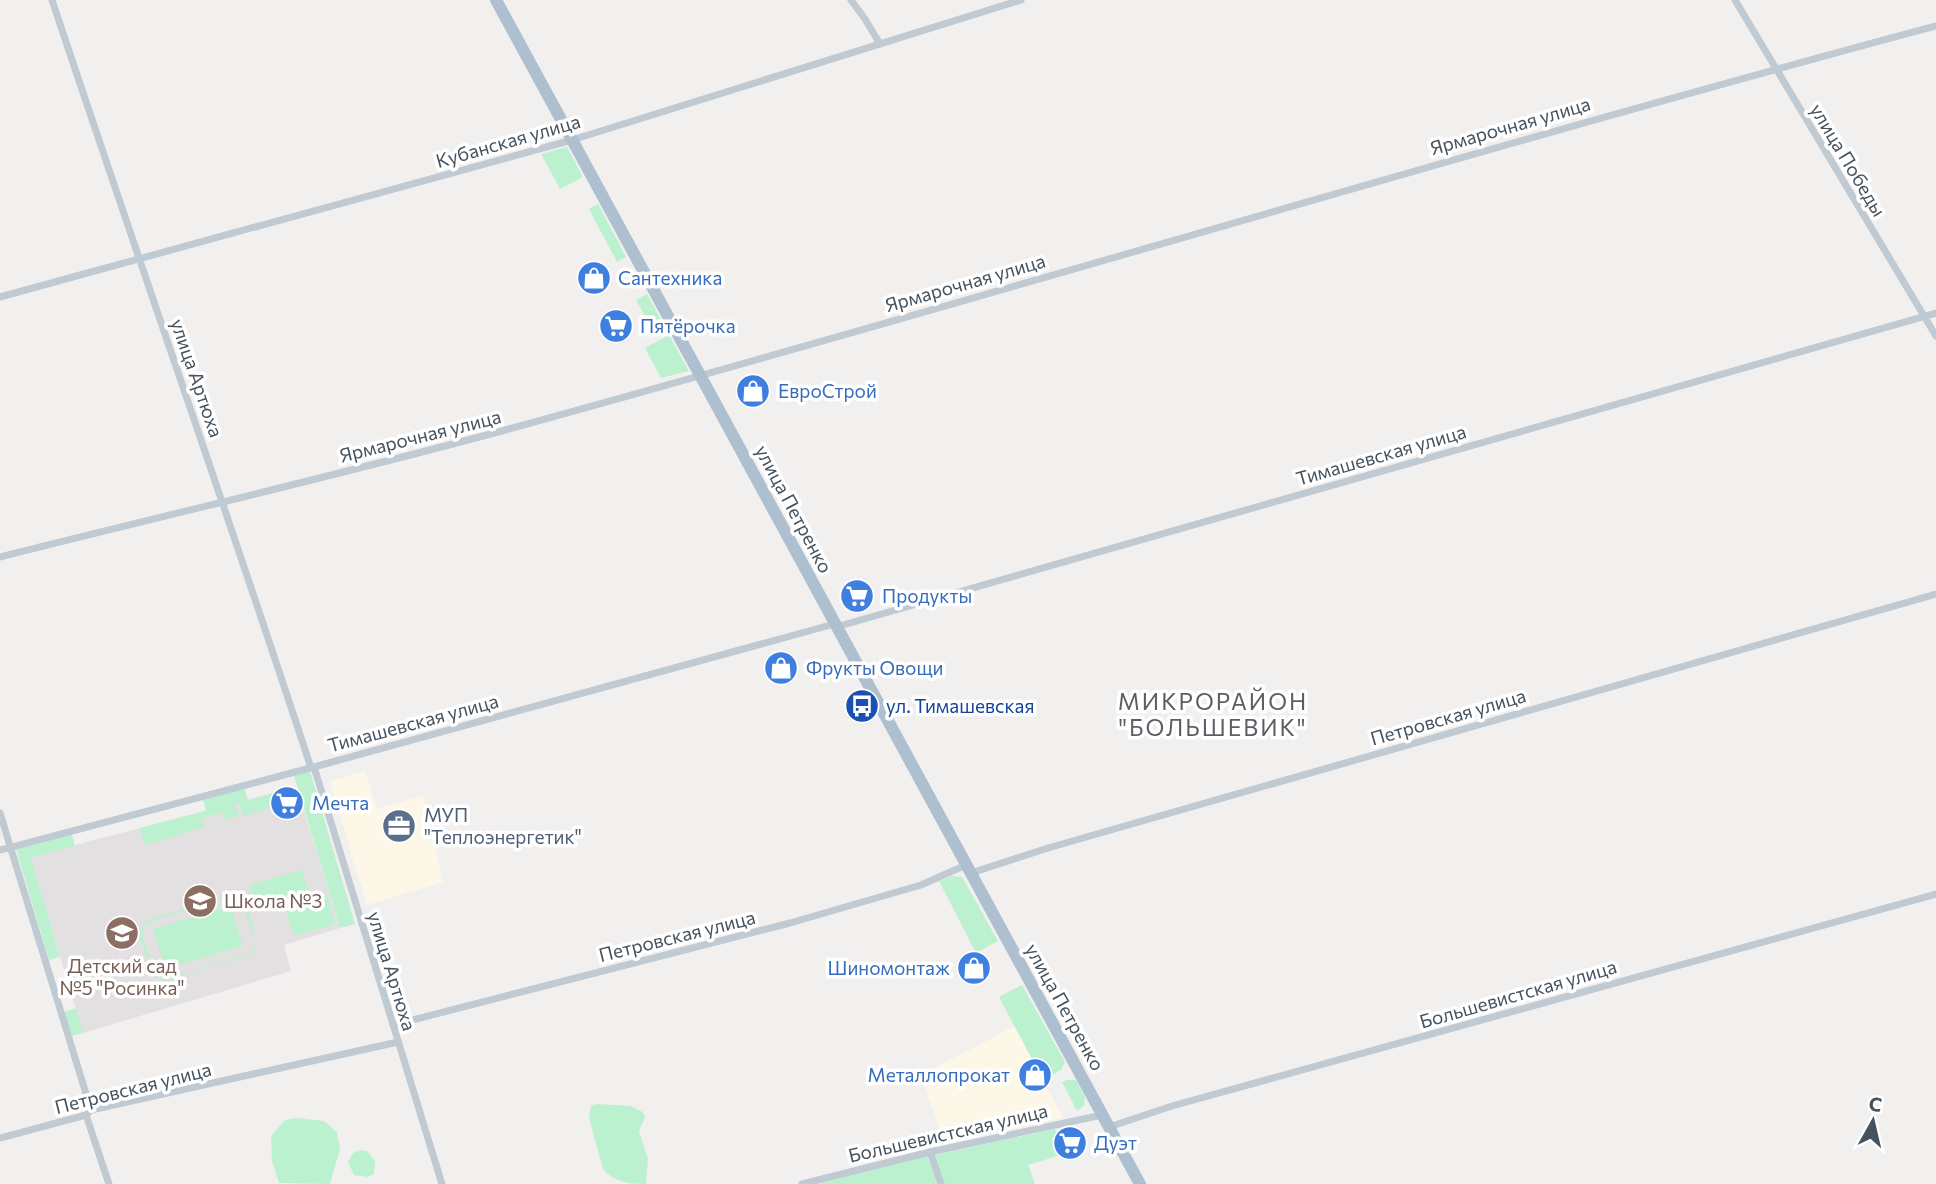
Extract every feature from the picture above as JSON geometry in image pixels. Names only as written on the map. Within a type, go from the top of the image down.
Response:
[{"type":"main road","name":"улица Петренко","points":[[496,0],[1140,1184]]},
{"type":"street","name":"улица Артюха","points":[[52,0],[313,767],[442,1184]]},
{"type":"street","points":[[850,0],[880,44]]},
{"type":"street","name":"Кубанская улица","points":[[0,297],[572,140],[1021,0]]},
{"type":"street","name":"улица Победы","points":[[1735,0],[1936,336]]},
{"type":"street","name":"Ярмарочная улица","points":[[0,557],[409,455],[700,376],[1490,148],[1936,26]]},
{"type":"street","name":"Тимашевская улица","points":[[0,850],[835,626],[1936,313]]},
{"type":"street","name":"Петровская улица","points":[[393,1025],[790,923],[968,869],[1936,594]]},
{"type":"street","points":[[0,813],[109,1184]]},
{"type":"street","name":"Большевистская улица","points":[[802,1184],[930,1152],[1106,1121],[1172,1106],[1936,894]]},
{"type":"street","name":"Петровская улица","points":[[0,1139],[89,1113],[398,1042]]},
{"type":"street","points":[[930,1152],[941,1184]]},
{"type":"shaded area","points":[[365,771],[377,809],[423,795],[443,882],[367,905],[330,781]]},
{"type":"shaded area","points":[[297,787],[302,804],[283,809],[277,792]]},
{"type":"shaded area","name":"Школа №3","points":[[277,792],[283,809],[302,804],[340,928],[284,945],[291,971],[83,1033],[30,857]]},
{"type":"shaded area","points":[[1015,1026],[1063,1118],[944,1142],[921,1075]]},
{"type":"green space","points":[[567,147],[583,177],[560,189],[541,154]]},
{"type":"green space","points":[[598,204],[626,257],[617,262],[589,209]]},
{"type":"green space","points":[[647,294],[665,327],[654,333],[636,300]]},
{"type":"green space","points":[[669,335],[689,371],[661,378],[645,348]]},
{"type":"green space","points":[[310,771],[355,924],[340,928],[294,775]]},
{"type":"green space","points":[[244,788],[248,800],[277,792],[281,804],[243,816],[239,803],[235,804],[239,816],[225,820],[222,812],[202,818],[204,827],[145,845],[140,828],[206,811],[203,799]]},
{"type":"green space","points":[[72,834],[75,846],[31,858],[60,957],[49,960],[16,849]]},
{"type":"green space","points":[[302,870],[310,896],[258,912],[250,885]]},
{"type":"green space","points":[[952,876],[962,877],[998,941],[976,953],[939,881]]},
{"type":"green space","points":[[231,894],[238,895],[244,903],[253,926],[255,942],[255,949],[253,954],[166,981],[153,976],[139,935],[145,921]],"holes":[[[231,896],[240,899],[243,904],[255,942],[252,953],[166,980],[155,975],[142,935],[146,923]]]},
{"type":"green space","points":[[327,895],[335,924],[294,936],[285,908]]},
{"type":"green space","points":[[230,906],[243,946],[165,969],[153,929]]},
{"type":"green space","points":[[1022,985],[1065,1062],[1061,1070],[1043,1080],[999,997]]},
{"type":"green space","points":[[76,1008],[83,1033],[71,1036],[64,1012]]},
{"type":"green space","points":[[1076,1080],[1085,1097],[1084,1106],[1077,1111],[1062,1082]]},
{"type":"green space","points":[[591,1106],[631,1106],[643,1112],[645,1117],[639,1131],[648,1159],[646,1184],[622,1181],[603,1169],[589,1118]]},
{"type":"green space","points":[[297,1118],[324,1121],[337,1132],[340,1149],[330,1184],[279,1183],[272,1161],[271,1136],[285,1120]]},
{"type":"green space","points":[[1055,1129],[1064,1154],[1028,1165],[1035,1184],[944,1184],[934,1155]]},
{"type":"green space","points":[[367,1151],[375,1161],[374,1174],[368,1177],[354,1175],[348,1162],[353,1153]]},
{"type":"green space","points":[[927,1156],[937,1184],[817,1184]]},
{"type":"place","name":"Сантехника","points":[[594,278]]},
{"type":"place","name":"Пятёрочка","points":[[616,326]]},
{"type":"place","name":"ЕвроСтрой","points":[[753,391]]},
{"type":"place","name":"Продукты","points":[[857,596]]},
{"type":"place","name":"Фрукты Овощи","points":[[781,668]]},
{"type":"place","name":"ул. Тимашевская","points":[[862,706]]},
{"type":"place","name":"Мечта","points":[[287,803]]},
{"type":"place","name":"МУП \"Теплоэнергетик\"","points":[[399,826]]},
{"type":"place","name":"Школа №3","points":[[200,901]]},
{"type":"place","name":"Детский сад №5 \"Росинка\"","points":[[122,933]]},
{"type":"place","name":"Шиномонтаж","points":[[974,968]]},
{"type":"place","name":"Металлопрокат","points":[[1035,1075]]},
{"type":"place","name":"Дуэт","points":[[1070,1143]]},
{"type":"district","name":"МИКРОРАЙОН \"БОЛЬШЕВИК\"","points":[[1213,715]]}]
